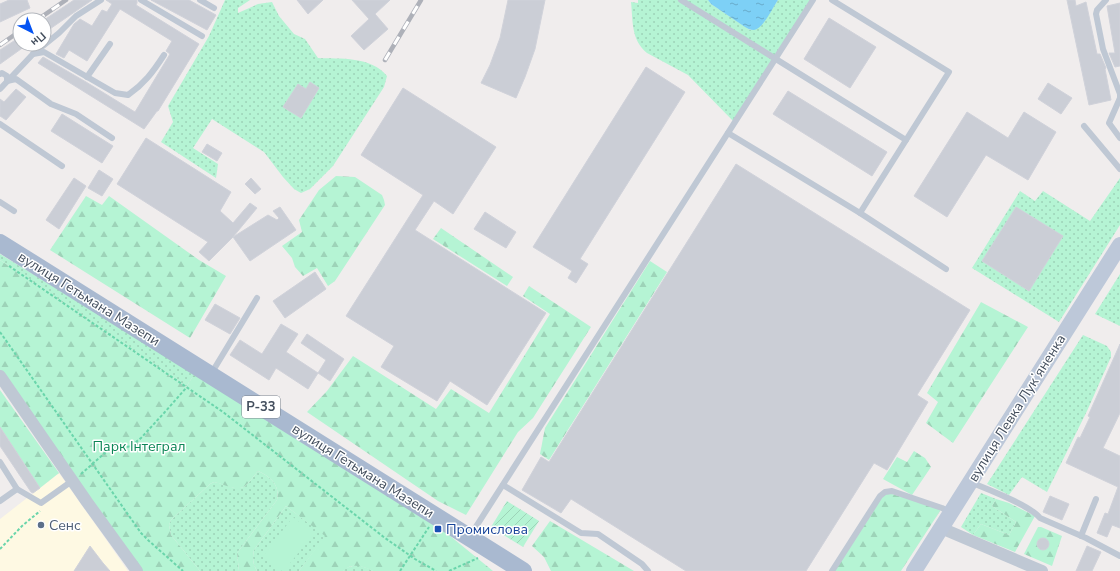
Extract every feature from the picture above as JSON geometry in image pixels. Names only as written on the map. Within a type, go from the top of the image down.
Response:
[{"type":"main road","name":"вулиця Гетьмана Мазепи","points":[[0,243],[523,571]]},
{"type":"main road","name":"вулиця Левка Лукʼяненка","points":[[914,571],[1120,245]]},
{"type":"street","points":[[0,376],[72,481],[138,571]]},
{"type":"street","points":[[941,528],[1042,571]]},
{"type":"lane","points":[[0,89],[33,54],[76,16],[101,0]]},
{"type":"lane","points":[[141,0],[202,36]]},
{"type":"lane","points":[[200,0],[214,8]]},
{"type":"lane","points":[[681,0],[906,140]]},
{"type":"lane","points":[[469,538],[813,0]]},
{"type":"lane","points":[[832,0],[948,72],[860,213]]},
{"type":"lane","points":[[1106,0],[1097,10],[1096,14],[1103,49],[1120,94],[1120,98],[1109,122],[1120,138]]},
{"type":"lane","points":[[87,77],[110,44]]},
{"type":"lane","points":[[33,54],[44,52],[115,93],[128,95],[140,87],[153,72],[164,55]]},
{"type":"lane","points":[[0,74],[2,73],[7,76],[7,81]]},
{"type":"lane","points":[[7,81],[16,79],[51,104],[76,114],[112,138]]},
{"type":"lane","points":[[0,124],[62,166]]},
{"type":"lane","points":[[1084,126],[1120,169]]},
{"type":"lane","points":[[728,133],[860,213],[946,269]]},
{"type":"lane","points":[[0,202],[14,211]]},
{"type":"lane","points":[[210,375],[257,298]]},
{"type":"lane","points":[[0,462],[18,489],[41,503],[72,481]]},
{"type":"lane","points":[[970,482],[1011,499],[1037,514],[1040,518],[1081,536],[1120,556]]},
{"type":"lane","points":[[503,485],[581,533],[598,534],[642,564],[648,571]]},
{"type":"lane","points":[[0,501],[18,489]]},
{"type":"lane","points":[[832,571],[880,496],[885,492],[892,491],[935,505],[951,513]]},
{"type":"lane","points":[[1081,536],[1096,499]]},
{"type":"path","points":[[6,264],[229,417],[385,538],[410,556],[436,571]]},
{"type":"path","points":[[0,332],[141,533],[183,571]]},
{"type":"path","points":[[72,481],[106,452],[131,446],[141,438],[186,387]]},
{"type":"path","points":[[0,549],[22,526],[45,507]]},
{"type":"path","points":[[400,571],[437,517]]},
{"type":"path","points":[[450,571],[479,558]]},
{"type":"shaded area","points":[[59,473],[128,571],[0,571],[0,519]]},
{"type":"green space","points":[[225,0],[250,0],[238,8],[238,13],[258,4],[272,2],[279,16],[294,34],[305,39],[318,58],[345,59],[364,62],[373,65],[387,76],[384,87],[333,166],[310,189],[301,193],[294,189],[283,177],[264,152],[212,119],[193,148],[218,164],[216,178],[161,142],[173,122],[168,106],[209,36]]},
{"type":"green space","points":[[638,0],[708,0],[711,4],[750,30],[762,24],[778,0],[813,0],[735,123],[688,75],[647,53],[642,48],[635,36],[632,16],[631,2],[638,3]]},
{"type":"green space","points":[[336,176],[355,177],[382,195],[385,205],[335,281],[328,286],[317,268],[303,276],[295,267],[292,258],[282,246],[302,232],[299,220],[319,190]]},
{"type":"green space","points":[[1120,178],[1120,225],[1059,322],[972,268],[1020,191],[1035,201],[1043,191],[1090,221]]},
{"type":"green space","points":[[86,196],[102,205],[109,196],[199,260],[226,276],[190,338],[50,250]]},
{"type":"green space","points":[[441,228],[513,277],[507,286],[433,239]]},
{"type":"green space","points":[[0,254],[195,373],[186,387],[0,260]]},
{"type":"green space","name":"Парк Інтеграл","points":[[0,260],[186,387],[195,373],[433,522],[493,571],[373,571],[361,566],[350,566],[343,571],[299,571],[325,536],[286,506],[254,550],[253,561],[257,571],[239,571],[237,553],[277,500],[278,495],[274,482],[258,471],[249,483],[242,488],[234,488],[214,482],[210,484],[171,520],[169,525],[171,535],[200,571],[139,571],[0,374]]},
{"type":"green space","points":[[650,261],[667,272],[549,460],[540,454],[545,428]]},
{"type":"green space","points":[[1120,274],[1120,326],[1095,314]]},
{"type":"green space","points":[[529,286],[591,327],[533,418],[518,432],[466,515],[438,501],[307,412],[327,391],[353,356],[436,409],[451,389],[489,413],[550,314],[523,296]]},
{"type":"green space","points":[[981,302],[1028,327],[953,443],[926,423],[938,402],[927,393]]},
{"type":"green space","points":[[1083,335],[1107,346],[1111,352],[1111,357],[1087,411],[1047,492],[1022,477],[1009,495],[987,484]]},
{"type":"green space","points":[[0,390],[59,473],[40,488],[0,427]]},
{"type":"green space","points":[[914,451],[925,458],[931,467],[912,495],[883,479],[897,457],[907,462]]},
{"type":"green space","points":[[258,471],[274,482],[278,495],[277,500],[237,553],[239,571],[200,571],[171,535],[169,525],[171,520],[210,484],[214,482],[234,488],[242,488],[249,483]]},
{"type":"green space","points":[[885,492],[942,508],[901,571],[832,571]]},
{"type":"green space","points":[[981,493],[996,499],[992,506],[1016,522],[1009,535],[981,524],[973,535],[961,527]]},
{"type":"green space","points":[[996,499],[1009,503],[1035,516],[1015,552],[973,535],[981,524],[1009,535],[1016,522],[992,506]]},
{"type":"green space","points":[[507,501],[539,521],[523,547],[491,527]]},
{"type":"green space","points":[[286,506],[326,536],[299,571],[257,571],[253,561],[254,550]]},
{"type":"green space","points":[[293,517],[314,533],[284,571],[282,571],[263,556]]},
{"type":"green space","points":[[550,521],[634,571],[551,571],[544,557],[532,546]]},
{"type":"green space","points":[[1038,527],[1062,536],[1052,566],[1024,554]]},
{"type":"green space","points":[[357,565],[373,571],[343,571],[345,568]]},
{"type":"water","points":[[708,0],[778,0],[761,26],[754,30],[745,27],[711,4]]},
{"type":"building","points":[[9,0],[27,0],[30,8],[21,12],[12,12],[12,16],[0,22],[0,4]]},
{"type":"building","points":[[74,0],[92,0],[52,28],[52,15]]},
{"type":"building","points":[[106,0],[137,0],[136,5],[199,44],[158,111],[144,129],[38,63],[43,57],[135,112],[170,54],[166,51],[172,41],[120,9],[87,61],[69,50],[64,58],[56,54],[74,24],[80,19],[92,26],[102,10],[107,12],[112,4]]},
{"type":"building","points":[[151,0],[189,0],[216,15],[207,30]]},
{"type":"building","points":[[297,0],[323,0],[308,14]]},
{"type":"building","points":[[352,0],[390,0],[375,14],[388,29],[364,50],[351,36],[369,19]]},
{"type":"building","points":[[508,0],[545,0],[535,49],[516,98],[481,83],[490,65],[500,38]]},
{"type":"building","points":[[1067,0],[1075,0],[1076,6],[1086,2],[1097,54],[1100,54],[1106,68],[1111,100],[1089,105]]},
{"type":"building","points":[[1120,3],[1120,66],[1115,67],[1109,53],[1115,53],[1107,6]]},
{"type":"building","points":[[829,18],[876,47],[850,88],[804,59]]},
{"type":"building","points":[[12,42],[12,52],[17,52],[0,64],[0,50]]},
{"type":"building","points":[[646,67],[685,92],[580,259],[588,264],[576,283],[568,278],[572,271],[533,247]]},
{"type":"building","points":[[310,82],[319,88],[301,118],[283,107],[298,84],[306,89]]},
{"type":"building","points":[[1048,83],[1072,98],[1061,114],[1038,99]]},
{"type":"building","points":[[403,88],[496,147],[453,214],[434,201],[415,230],[546,313],[487,405],[450,381],[437,401],[381,367],[394,346],[346,316],[423,195],[361,155]]},
{"type":"building","points":[[16,89],[26,97],[6,120],[0,116],[0,99],[4,102]]},
{"type":"building","points":[[788,91],[887,152],[872,176],[773,114]]},
{"type":"building","points":[[967,112],[1008,138],[1024,112],[1056,132],[1028,180],[986,155],[947,217],[914,196]]},
{"type":"building","points":[[62,114],[113,146],[102,163],[51,131]]},
{"type":"building","points":[[146,138],[231,192],[220,211],[233,223],[250,203],[257,208],[233,237],[209,261],[199,252],[208,242],[117,184]]},
{"type":"building","points":[[207,144],[222,153],[217,161],[202,152]]},
{"type":"building","points":[[736,164],[970,310],[917,395],[928,402],[887,470],[874,463],[806,571],[686,571],[571,499],[561,513],[522,490],[541,457],[549,462]]},
{"type":"building","points":[[99,170],[113,179],[102,196],[88,188]]},
{"type":"building","points":[[74,178],[86,186],[59,229],[46,220]]},
{"type":"building","points":[[251,178],[261,189],[255,194],[245,184]]},
{"type":"building","points":[[280,207],[296,230],[250,261],[233,237],[268,215],[277,220],[279,218],[273,211]]},
{"type":"building","points":[[1016,207],[1063,236],[1029,291],[982,261]]},
{"type":"building","points":[[485,212],[516,232],[506,248],[474,229]]},
{"type":"building","points":[[315,272],[326,289],[285,318],[273,301]]},
{"type":"building","points":[[215,304],[240,318],[230,334],[205,320]]},
{"type":"building","points":[[281,324],[298,334],[286,352],[318,373],[308,389],[276,368],[269,380],[230,355],[240,340],[262,354]]},
{"type":"building","points":[[307,334],[344,359],[330,381],[318,373],[326,360],[301,343]]},
{"type":"building","points":[[1120,344],[1120,413],[1103,448],[1120,456],[1120,528],[1112,525],[1107,537],[1097,533],[1105,513],[1108,514],[1118,487],[1066,463],[1078,437],[1080,438],[1090,417],[1088,416]]},
{"type":"building","points":[[0,427],[40,488],[33,493],[0,446]]},
{"type":"building","points":[[1050,496],[1069,504],[1062,520],[1043,512]]},
{"type":"building","points":[[1045,538],[1048,539],[1048,549],[1041,550],[1038,549],[1037,542],[1038,539]]},
{"type":"building","points":[[90,546],[103,563],[110,571],[74,571]]},
{"type":"building","points":[[1087,546],[1101,552],[1092,571],[1076,571]]},
{"type":"railway","points":[[49,12],[66,0]]},
{"type":"railway","points":[[385,60],[421,0]]},
{"type":"railway","points":[[0,45],[12,37]]},
{"type":"place","name":"Сенс","points":[[41,525]]},
{"type":"place","name":"Промислова","points":[[438,529]]}]
